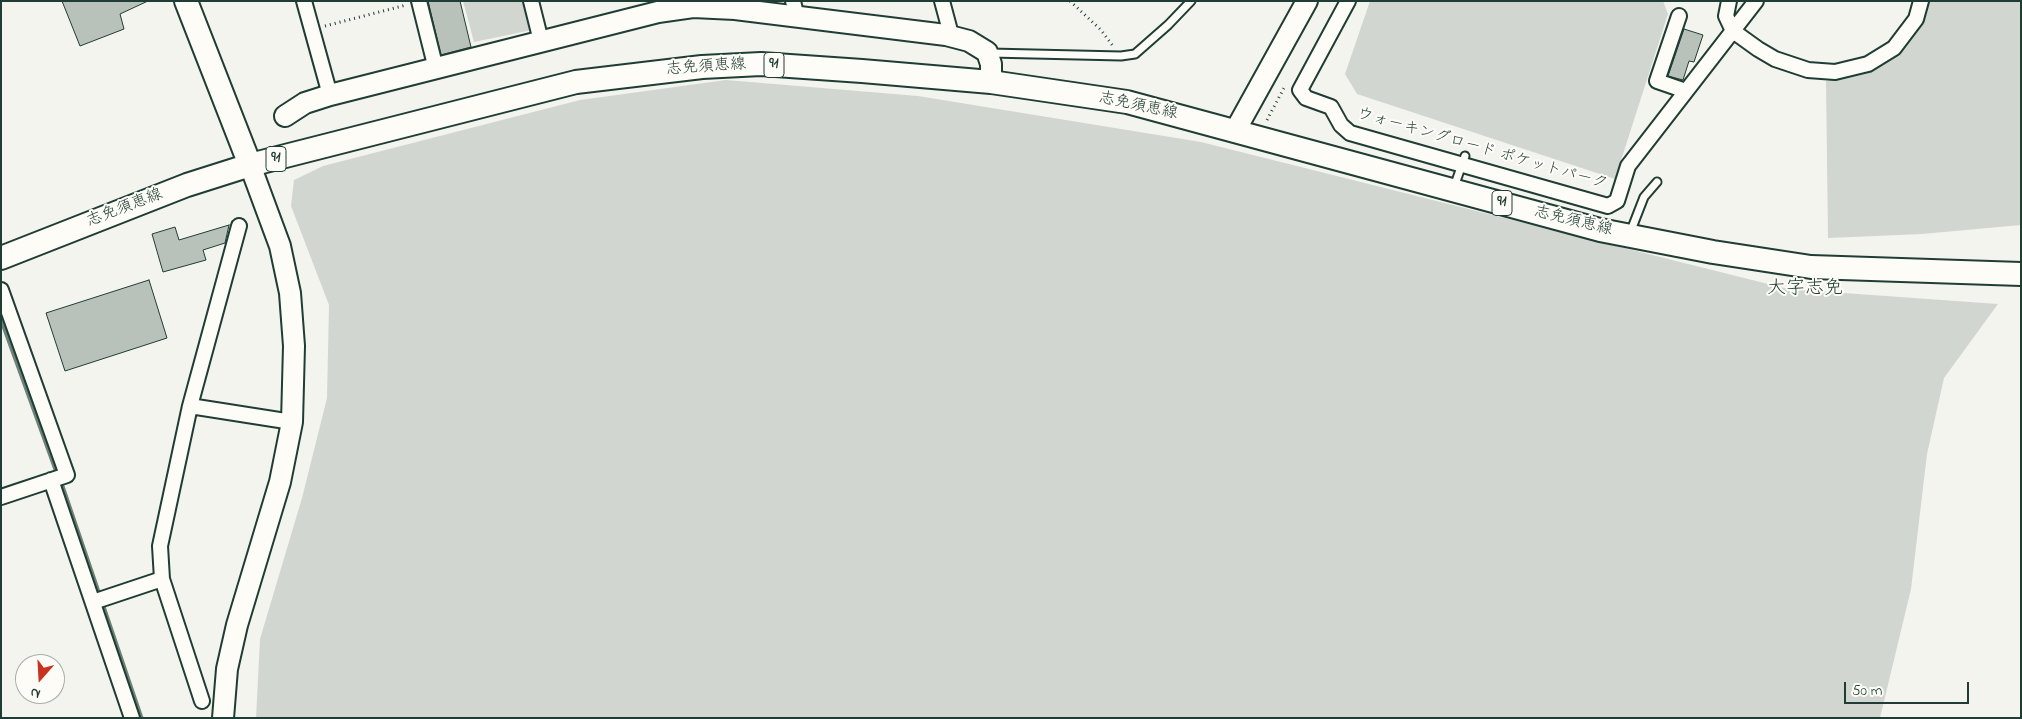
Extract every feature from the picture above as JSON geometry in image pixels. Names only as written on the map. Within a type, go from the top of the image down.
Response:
[{"type":"main road","name":"91","points":[[186,1],[250,165]]},
{"type":"main road","name":"志免須恵線","points":[[1,258],[187,185],[250,165],[576,82],[702,66],[761,64],[992,82],[1127,102],[1600,230],[1713,252],[1811,267],[2021,274]]},
{"type":"street","points":[[304,1],[330,95]]},
{"type":"street","points":[[419,1],[436,69]]},
{"type":"street","points":[[531,1],[541,41]]},
{"type":"street","points":[[942,1],[949,27],[946,35]]},
{"type":"street","points":[[1236,131],[1307,1]]},
{"type":"street","name":"ウォーキングロード ポケットパーク","points":[[1348,1],[1300,90],[1306,98],[1331,106],[1341,125],[1350,133],[1608,206],[1617,201],[1628,166],[1756,1]]},
{"type":"street","points":[[1730,1],[1726,16],[1733,31],[1775,59],[1808,70],[1835,72],[1868,64],[1894,48],[1916,19],[1921,1]]},
{"type":"street","points":[[285,116],[305,103],[330,95],[541,41],[656,7],[724,5],[795,10],[946,35],[970,41],[987,52],[991,64],[992,82]]},
{"type":"street","points":[[1679,16],[1657,81],[1686,91]]},
{"type":"street","points":[[223,718],[227,670],[237,624],[280,482],[292,422],[294,346],[290,292],[280,246],[250,165]]},
{"type":"street","points":[[202,700],[194,682],[162,579],[160,546],[190,406],[239,226]]},
{"type":"street","points":[[1,290],[66,475],[1,497]]},
{"type":"street","points":[[190,406],[292,422]]},
{"type":"street","points":[[51,480],[132,718]]},
{"type":"street","points":[[92,602],[162,579]]},
{"type":"lane","points":[[987,52],[1115,56],[1135,54],[1168,25],[1191,1]]},
{"type":"lane","points":[[1453,190],[1465,156]]},
{"type":"lane","points":[[1629,236],[1644,197],[1657,182]]},
{"type":"path","points":[[312,30],[419,1]]},
{"type":"path","points":[[1070,1],[1101,30],[1113,45],[1115,56]]},
{"type":"shaded area","points":[[463,1],[527,1],[532,30],[474,42]]},
{"type":"shaded area","points":[[1370,1],[1663,1],[1668,14],[1615,179],[1357,94],[1345,74]]},
{"type":"shaded area","points":[[1926,1],[2021,1],[2021,225],[1922,234],[1828,238],[1826,81],[1862,74],[1892,56]]},
{"type":"shaded area","points":[[726,80],[918,96],[1201,142],[1788,289],[1998,304],[1944,378],[1927,454],[1911,589],[1880,718],[256,718],[260,639],[302,498],[327,398],[329,305],[291,206],[294,180],[323,166],[580,100]]},
{"type":"building","points":[[62,1],[148,1],[120,14],[124,29],[80,46]]},
{"type":"building","points":[[428,1],[460,1],[471,47],[441,55]]},
{"type":"building","points":[[1684,29],[1703,35],[1694,62],[1689,61],[1683,80],[1668,76]]},
{"type":"building","points":[[229,225],[225,243],[203,250],[206,260],[163,272],[152,234],[175,227],[179,240]]},
{"type":"building","points":[[149,280],[167,338],[65,371],[46,313]]},
{"type":"waterway","points":[[1,318],[63,489],[141,718]]},
{"type":"district","name":"大字志免","points":[[1805,290]]}]
